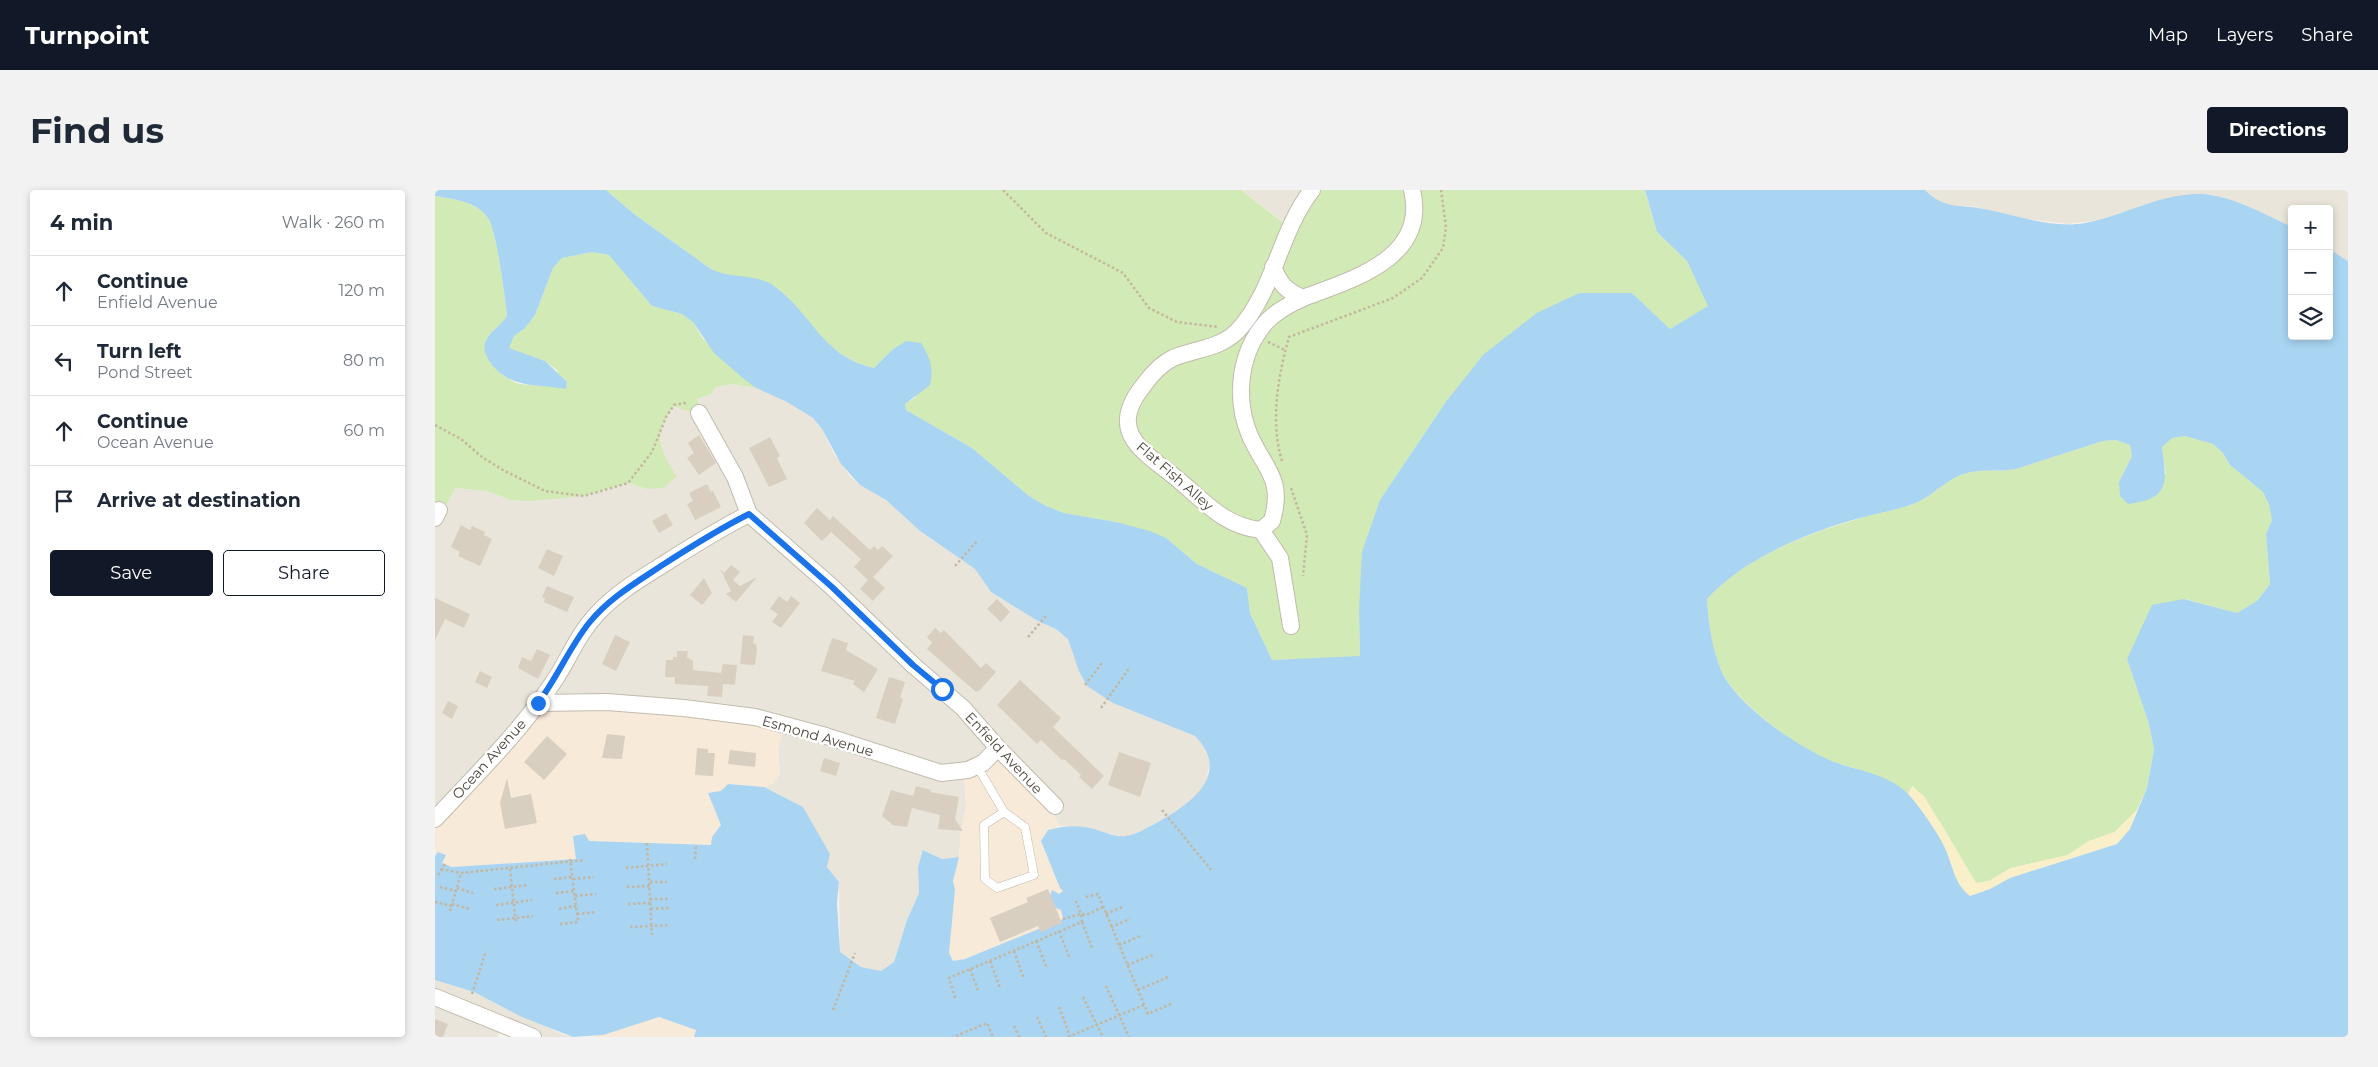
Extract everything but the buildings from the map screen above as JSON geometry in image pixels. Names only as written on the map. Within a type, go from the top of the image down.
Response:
[{"type":"street","name":"Flat Fish Alley","points":[[1261,530],[1237,526],[1203,502],[1139,448],[1129,433],[1127,415],[1133,398],[1163,364],[1175,357],[1223,342],[1236,332],[1255,305],[1289,227],[1313,190]]},
{"type":"street","points":[[1291,626],[1279,558],[1261,530],[1272,521],[1276,506],[1275,484],[1272,473],[1248,429],[1241,406],[1240,391],[1246,357],[1266,322],[1275,314],[1303,298],[1354,279],[1387,261],[1405,238],[1411,226],[1412,190]]},
{"type":"street","points":[[1273,267],[1279,281],[1288,291],[1303,298]]},
{"type":"street","name":"Enfield Avenue","points":[[699,413],[735,478],[749,514],[832,587],[913,665],[963,708],[998,748],[1055,806]]},
{"type":"street","name":"Ocean Avenue","points":[[435,819],[525,721],[553,683],[574,643],[589,622],[611,601],[704,537],[749,514]]},
{"type":"street","name":"Esmond Avenue","points":[[538,703],[607,702],[684,708],[755,718],[826,736],[941,772],[959,772],[977,766],[998,748]]},
{"type":"street","points":[[435,997],[533,1037]]},
{"type":"lane","points":[[977,766],[1004,812],[1025,827],[1034,875],[997,888],[985,879],[984,825],[1004,812]]},
{"type":"path","points":[[1003,190],[1046,234],[1123,273],[1149,308],[1177,322],[1219,327],[1236,332]]},
{"type":"path","points":[[1283,462],[1277,444],[1278,374],[1289,337],[1393,298],[1422,278],[1443,248],[1446,227],[1441,190]]},
{"type":"path","points":[[1256,338],[1285,350]]},
{"type":"path","points":[[435,425],[461,438],[482,457],[503,470],[545,491],[584,496],[629,483],[652,452],[666,417],[674,406],[684,403],[693,407],[699,413]]},
{"type":"path","points":[[1289,480],[1307,535],[1303,576]]},
{"type":"path","points":[[955,566],[977,541]]},
{"type":"path","points":[[1028,637],[1046,616]]},
{"type":"path","points":[[1085,685],[1102,663]]},
{"type":"path","points":[[1101,708],[1130,667]]},
{"type":"path","points":[[1163,810],[1212,871]]},
{"type":"path","points":[[647,843],[652,936]]},
{"type":"path","points":[[695,859],[696,845]]},
{"type":"path","points":[[442,869],[461,873],[584,860]]},
{"type":"path","points":[[560,924],[578,922],[570,861]]},
{"type":"path","points":[[438,875],[445,864]]},
{"type":"path","points":[[626,868],[667,864]]},
{"type":"path","points":[[510,868],[517,924]]},
{"type":"path","points":[[450,911],[461,873]]},
{"type":"path","points":[[554,879],[594,877]]},
{"type":"path","points":[[627,887],[667,882]]},
{"type":"path","points":[[494,889],[529,885]]},
{"type":"path","points":[[439,887],[473,893]]},
{"type":"path","points":[[556,894],[574,891]]},
{"type":"path","points":[[575,896],[596,894]]},
{"type":"path","points":[[1086,897],[1098,894],[1148,1014],[1173,1003]]},
{"type":"path","points":[[628,904],[669,899]]},
{"type":"path","points":[[496,904],[532,900]]},
{"type":"path","points":[[1076,901],[1081,914],[1081,922],[1092,948]]},
{"type":"path","points":[[435,902],[470,909]]},
{"type":"path","points":[[559,909],[576,906]]},
{"type":"path","points":[[1063,919],[1081,914],[1086,915],[1103,907]]},
{"type":"path","points":[[1106,914],[1121,907]]},
{"type":"path","points":[[651,909],[669,908]]},
{"type":"path","points":[[577,914],[597,912]]},
{"type":"path","points":[[497,920],[533,916]]},
{"type":"path","points":[[1111,927],[1130,919]]},
{"type":"path","points":[[955,998],[949,978],[1081,922]]},
{"type":"path","points":[[630,927],[670,925]]},
{"type":"path","points":[[1059,931],[1070,959]]},
{"type":"path","points":[[1119,945],[1140,936]]},
{"type":"path","points":[[1036,941],[1047,968]]},
{"type":"path","points":[[472,994],[486,951]]},
{"type":"path","points":[[1013,951],[1024,979]]},
{"type":"path","points":[[833,1010],[855,953]]},
{"type":"path","points":[[1127,965],[1153,955]]},
{"type":"path","points":[[990,961],[1000,988]]},
{"type":"path","points":[[970,969],[977,990]]},
{"type":"path","points":[[1138,990],[1168,977]]},
{"type":"path","points":[[1106,986],[1129,1037]]},
{"type":"path","points":[[1083,997],[1103,1037]]},
{"type":"path","points":[[1059,1007],[1070,1037],[1144,1005]]},
{"type":"path","points":[[1037,1017],[1046,1037]]},
{"type":"path","points":[[956,1036],[987,1024],[993,1037]]},
{"type":"path","points":[[1014,1026],[1019,1037]]},
{"type":"shaded area","points":[[1241,190],[1312,190],[1290,227]]},
{"type":"shaded area","points":[[1925,190],[2348,190],[2348,261],[2333,252],[2333,205],[2288,205],[2288,225],[2236,203],[2200,194],[2165,200],[2098,220],[2068,224],[2027,219],[1972,206],[1957,207],[1941,203]]},
{"type":"shaded area","points":[[733,384],[756,388],[787,402],[813,418],[822,429],[833,452],[849,475],[860,485],[886,500],[920,531],[975,569],[991,592],[1038,621],[1056,629],[1069,639],[1074,654],[1113,703],[1195,736],[1204,746],[1210,763],[1206,781],[1199,793],[1177,812],[1137,833],[1125,837],[1076,826],[1060,826],[1044,799],[964,773],[966,808],[961,830],[959,857],[942,859],[924,850],[918,867],[919,893],[907,920],[894,962],[881,971],[861,967],[840,952],[839,882],[827,867],[812,824],[803,807],[764,787],[773,783],[780,773],[778,750],[784,726],[435,821],[435,511],[444,509],[455,488],[487,491],[511,500],[584,496],[628,483],[647,489],[677,476],[662,454],[660,432],[666,417],[674,405],[702,417],[697,399],[711,394],[716,387]]},
{"type":"shaded area","points":[[608,702],[784,726],[778,750],[780,773],[773,783],[764,787],[728,784],[721,825],[712,837],[711,845],[589,841],[576,859],[451,867],[442,863],[446,855],[438,852],[435,856],[435,821],[536,707]]},
{"type":"shaded area","points":[[993,755],[1041,795],[1060,826],[1048,830],[1041,841],[1060,888],[1064,891],[1059,894],[1063,919],[965,959],[953,962],[949,953],[955,890],[953,881],[959,857],[961,830],[966,808],[964,773]]},
{"type":"shaded area","points":[[435,980],[474,992],[564,1035],[573,1037],[537,1037],[505,1024],[497,1037],[435,1037]]},
{"type":"shaded area","points":[[659,1017],[696,1030],[694,1037],[593,1037]]},
{"type":"green space","points":[[606,190],[1241,190],[1289,227],[1312,190],[1645,190],[1657,232],[1687,261],[1709,306],[1670,329],[1632,293],[1445,403],[1380,500],[1359,610],[1360,657],[1272,660],[1250,613],[1247,588],[1197,564],[1166,538],[1116,522],[1064,513],[1046,506],[1029,496],[972,448],[906,410],[905,404],[916,397],[892,350],[874,368],[851,359],[831,346],[806,321],[787,297],[774,286],[767,282],[726,275],[711,269],[634,214]]},
{"type":"green space","points":[[435,196],[471,204],[483,212],[491,225],[500,265],[507,317],[491,332],[485,343],[485,349],[487,356],[496,369],[509,379],[524,385],[549,386],[558,371],[545,361],[508,348],[514,336],[525,328],[535,315],[553,268],[562,258],[592,252],[609,255],[652,306],[682,314],[693,322],[703,339],[756,388],[733,384],[716,387],[711,394],[697,399],[703,417],[674,406],[663,425],[661,441],[662,449],[677,476],[664,488],[647,489],[628,483],[584,496],[530,501],[511,500],[487,491],[455,488],[444,509],[435,511]]},
{"type":"green space","points":[[2185,436],[2213,444],[2223,453],[2230,465],[2263,492],[2269,505],[2272,520],[2266,534],[2270,584],[2257,601],[2237,613],[2185,599],[2127,659],[2149,724],[2154,749],[2147,788],[2137,810],[2115,832],[2089,841],[2068,855],[2011,868],[1989,881],[1976,883],[1940,822],[1913,786],[1908,794],[1880,777],[1828,760],[1800,745],[1768,722],[1739,696],[1728,683],[1721,670],[1711,635],[1707,599],[1722,584],[1759,558],[1843,523],[1916,503],[1957,476],[1977,471],[2016,469],[2103,441],[2116,440],[2130,445],[2132,456],[2119,482],[2166,474],[2162,447],[2171,438]]},
{"type":"sand","points":[[1912,786],[1924,796],[1976,883],[1989,881],[2011,868],[2068,855],[2089,841],[2115,832],[2137,810],[2130,829],[2117,844],[2010,878],[1990,889],[1970,896],[1960,889],[1944,846],[1908,794]]},
{"type":"water","points":[[435,190],[606,190],[634,214],[711,269],[726,274],[759,279],[774,286],[787,297],[829,344],[841,354],[856,362],[874,368],[892,350],[906,341],[921,343],[930,363],[932,373],[930,385],[905,404],[906,410],[972,448],[1029,496],[1046,506],[1064,513],[1116,522],[1150,531],[1166,538],[1197,564],[1247,588],[1250,613],[1272,660],[1360,656],[1359,610],[1362,552],[1380,500],[1445,403],[1484,354],[1537,313],[1579,293],[1632,293],[1670,329],[1708,306],[1687,261],[1657,232],[1645,190],[1925,190],[1939,201],[1953,205],[1984,209],[2034,221],[2060,224],[2085,223],[2099,220],[2155,201],[2199,194],[2235,201],[2259,211],[2288,225],[2288,340],[2333,340],[2333,252],[2348,261],[2348,1037],[694,1037],[696,1030],[659,1017],[603,1035],[573,1037],[522,1017],[474,992],[435,980],[435,856],[438,852],[446,855],[442,863],[452,867],[576,859],[573,836],[585,834],[589,841],[711,845],[712,837],[721,825],[708,793],[721,791],[728,784],[764,787],[803,807],[830,854],[827,867],[839,882],[837,903],[840,952],[861,967],[881,971],[894,962],[907,920],[919,893],[918,867],[923,850],[942,859],[959,857],[953,881],[955,890],[949,953],[953,961],[965,959],[1063,919],[1061,910],[1047,904],[1052,890],[1059,894],[1063,891],[1060,888],[1041,841],[1048,830],[1079,826],[1122,836],[1139,832],[1171,815],[1194,797],[1203,786],[1208,775],[1209,763],[1205,750],[1195,736],[1113,703],[1087,686],[1079,671],[1068,639],[1056,629],[1038,621],[991,592],[975,569],[920,531],[886,500],[860,485],[841,464],[822,429],[813,418],[787,402],[756,388],[744,379],[714,353],[693,322],[682,314],[652,306],[609,255],[592,252],[562,258],[553,268],[535,315],[525,328],[514,336],[509,348],[545,361],[567,382],[566,389],[524,384],[506,377],[489,361],[484,347],[489,335],[507,316],[500,265],[491,225],[483,212],[471,204],[435,196]],"holes":[[[2185,436],[2213,444],[2223,453],[2230,465],[2263,492],[2269,505],[2272,520],[2266,534],[2270,584],[2257,601],[2237,613],[2184,599],[2152,605],[2127,659],[2149,724],[2154,749],[2147,788],[2130,829],[2117,844],[2010,878],[1990,889],[1970,896],[1960,885],[1937,834],[1907,793],[1891,781],[1820,756],[1787,736],[1754,711],[1728,683],[1721,670],[1711,634],[1707,599],[1737,572],[1754,561],[1792,542],[1849,521],[1918,502],[1963,474],[1977,471],[2016,469],[2103,441],[2116,440],[2130,445],[2132,456],[2119,482],[2120,496],[2128,504],[2142,502],[2159,493],[2165,480],[2162,447],[2172,438]]]},
{"type":"route","points":[[538,703],[553,683],[574,643],[589,622],[611,601],[646,575],[704,537],[749,514],[832,587],[913,665],[942,689]]}]
